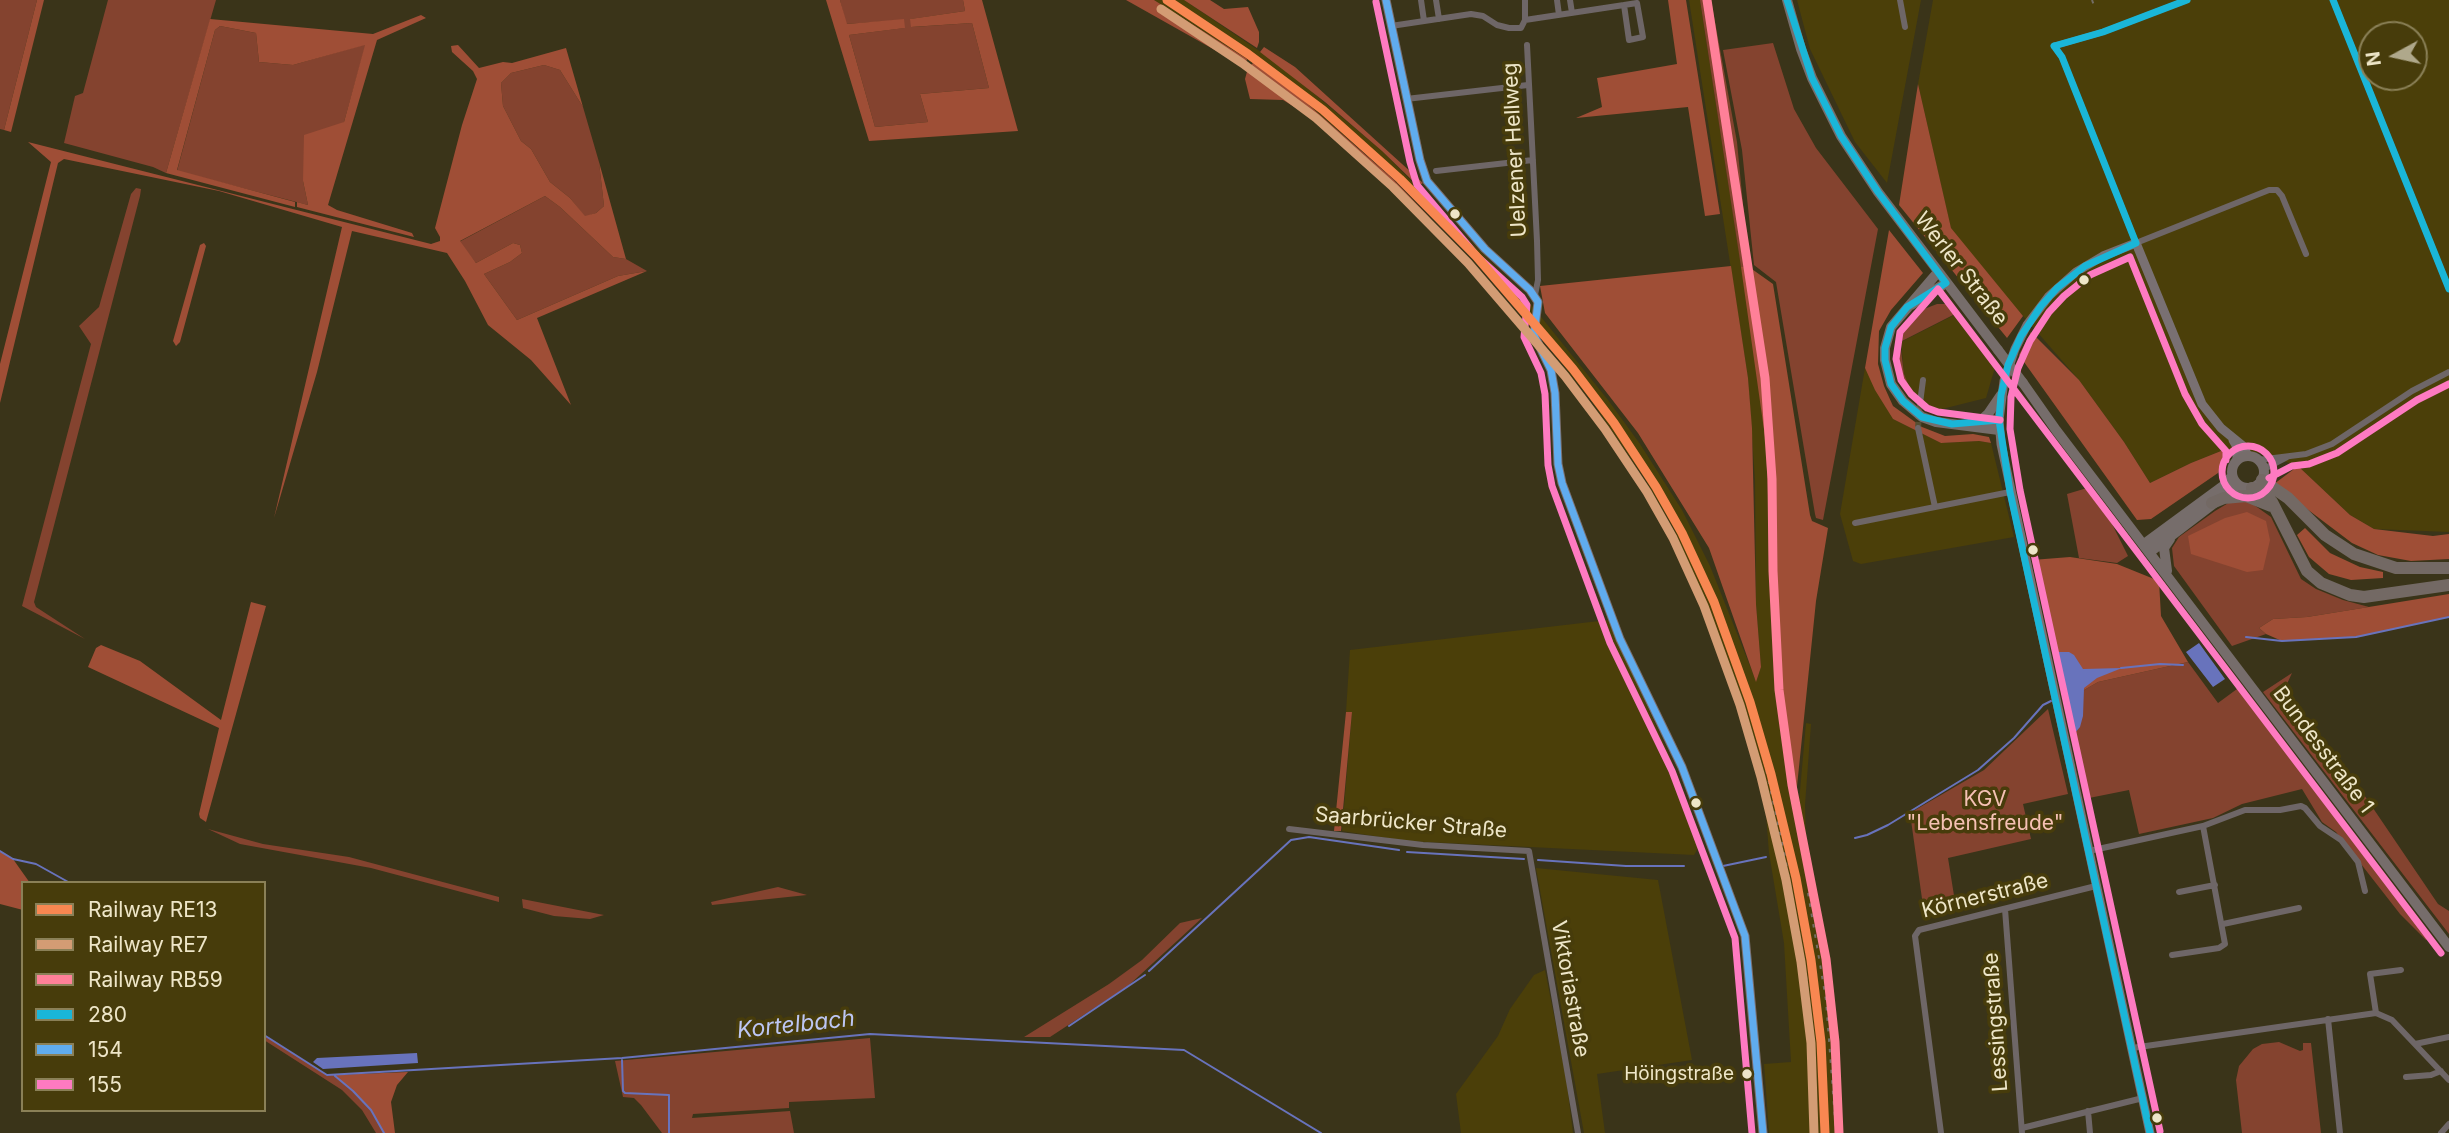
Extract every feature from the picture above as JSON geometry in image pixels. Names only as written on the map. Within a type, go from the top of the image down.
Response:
[{"type":"highway","points":[[2259,479],[2307,570],[2321,583],[2337,591],[2364,597],[2449,585]]},
{"type":"highway","points":[[2259,479],[2288,498],[2325,535],[2354,554],[2396,568],[2449,568]]},
{"type":"highway","points":[[2212,503],[2224,498],[2246,496],[2265,502],[2277,511]]},
{"type":"main road","points":[[1386,0],[1422,168],[1430,186],[1485,249],[1535,295],[1539,311],[1535,339],[1550,370],[1555,393],[1558,464],[1566,496],[1620,639],[1682,767],[1745,936],[1763,1133]]},
{"type":"main road","name":"Werler Straße","points":[[1787,0],[1801,49],[1817,88],[1841,136],[1878,192],[2168,575]]},
{"type":"main road","points":[[2147,548],[2223,486],[2235,480],[2259,479],[2253,458],[2211,418],[2202,404],[2136,243],[2085,265],[2049,296],[2034,314],[2008,365],[2001,395],[1999,425],[2010,492],[2150,1133]]},
{"type":"main road","points":[[1938,272],[1891,327],[1885,348],[1891,384],[1903,401],[1922,417],[1952,424],[1999,425]]},
{"type":"main road","points":[[1906,307],[1946,283]]},
{"type":"main road","points":[[1979,422],[2001,395]]},
{"type":"main road","points":[[1952,424],[1979,422],[1999,425]]},
{"type":"main road","points":[[2232,439],[2237,447],[2237,460],[2232,470],[2235,480]]},
{"type":"main road","points":[[2237,460],[2253,458]]},
{"type":"main road","points":[[2147,548],[2173,533],[2212,503],[2235,480]]},
{"type":"main road","points":[[2168,575],[2164,548],[2173,533]]},
{"type":"main road","name":"Bundesstraße 1","points":[[2168,575],[2449,947]]},
{"type":"street","points":[[1421,0],[1424,21]]},
{"type":"street","points":[[1436,0],[1439,19]]},
{"type":"street","points":[[1391,26],[1471,14],[1483,16],[1497,25],[1517,28],[1524,25],[1525,0]]},
{"type":"street","points":[[1557,0],[1559,15]]},
{"type":"street","points":[[1570,0],[1573,13]]},
{"type":"street","points":[[1900,0],[1905,27]]},
{"type":"street","points":[[2187,0],[2103,32],[2054,46],[2062,57],[2136,243],[2269,190],[2277,190],[2282,196],[2305,254]]},
{"type":"street","points":[[2333,0],[2449,289]]},
{"type":"street","points":[[1525,20],[1637,1],[1643,37],[1629,40],[1624,5]]},
{"type":"street","name":"Uelzener Hellweg","points":[[1527,45],[1537,254],[1535,295]]},
{"type":"street","points":[[1406,99],[1528,85]]},
{"type":"street","points":[[1436,172],[1533,160]]},
{"type":"street","points":[[2253,458],[2306,454],[2332,444],[2412,391],[2449,373]]},
{"type":"street","points":[[1920,403],[1923,380]]},
{"type":"street","points":[[1918,428],[1935,507]]},
{"type":"street","points":[[2259,479],[2289,456]]},
{"type":"street","points":[[1855,523],[2010,492]]},
{"type":"street","points":[[2089,851],[2203,826],[2252,808],[2305,808],[2320,826],[2341,840],[2358,862],[2365,891]]},
{"type":"street","points":[[2172,955],[2223,946],[2226,940],[2203,826]]},
{"type":"street","name":"Saarbrücker Straße","points":[[1289,829],[1423,845],[1529,851]]},
{"type":"street","name":"Viktoriastraße","points":[[1529,851],[1578,1133]]},
{"type":"street","points":[[2179,892],[2215,885]]},
{"type":"street","name":"Körnerstraße","points":[[1941,1133],[1915,936],[1919,930],[2096,886]]},
{"type":"street","points":[[2223,925],[2299,908]]},
{"type":"street","name":"Lessingstraße","points":[[2005,909],[2022,1130]]},
{"type":"street","points":[[2376,1013],[2370,975],[2401,970]]},
{"type":"street","points":[[2132,1048],[2376,1013],[2392,1020],[2449,1080]]},
{"type":"street","points":[[2328,1019],[2340,1133]]},
{"type":"street","points":[[2415,1044],[2449,1037]]},
{"type":"street","points":[[2406,1077],[2431,1075],[2441,1070]]},
{"type":"street","points":[[2022,1130],[2143,1098]]},
{"type":"street","points":[[2088,1111],[2090,1133]]},
{"type":"street","points":[[2441,1133],[2449,1124]]},
{"type":"shaded area","points":[[37,0],[44,0],[11,132],[4,130]]},
{"type":"shaded area","points":[[826,0],[840,0],[847,24],[904,19],[905,28],[849,35],[875,127],[928,122],[920,94],[989,88],[972,23],[911,27],[910,19],[965,11],[963,0],[982,0],[1018,131],[869,141]]},
{"type":"shaded area","points":[[1126,0],[1154,0],[1247,59],[1245,67]]},
{"type":"shaded area","points":[[1154,0],[1184,0],[1280,65],[1382,151],[1525,297],[1608,400],[1682,510],[1710,566],[1756,681],[1761,667],[1756,604],[1755,480],[1748,378],[1689,0],[1700,0],[1758,375],[1766,444],[1775,678],[1791,803],[1799,802],[1806,723],[1811,724],[1805,805],[1806,845],[1837,1039],[1839,1133],[1769,1133],[1764,1064],[1791,1062],[1784,943],[1769,853],[1765,801],[1744,719],[1698,586],[1674,529],[1645,479],[1593,403],[1542,338],[1454,238],[1396,180],[1302,99],[1247,59]]},
{"type":"shaded area","points":[[1184,0],[1210,0],[1224,9],[1248,7],[1259,32],[1257,48]]},
{"type":"shaded area","points":[[1668,0],[1686,0],[1720,214],[1705,216],[1688,107],[1576,118],[1602,107],[1597,78],[1677,64]]},
{"type":"shaded area","points":[[1797,0],[1921,0],[1887,183],[1855,142],[1810,49]]},
{"type":"shaded area","points":[[1933,0],[2449,0],[2449,532],[2374,529],[2350,515],[2298,466],[2260,453],[2226,449],[2150,483],[2079,380],[1951,229],[1918,84]]},
{"type":"shaded area","points":[[421,15],[426,18],[377,40],[328,205],[412,233],[414,237],[297,207],[297,202],[308,205],[303,181],[304,135],[344,122],[365,45],[293,65],[259,62],[256,33],[220,26],[215,30],[177,170],[295,202],[295,207],[166,173],[210,19],[373,34]]},
{"type":"shaded area","points":[[458,45],[479,68],[503,62],[512,63],[566,48],[583,107],[560,70],[544,65],[511,73],[501,83],[503,106],[521,141],[531,149],[550,182],[570,198],[585,216],[596,213],[604,206],[599,162],[626,259],[613,257],[545,196],[460,241],[476,263],[513,243],[520,245],[522,253],[484,274],[517,320],[618,276],[647,271],[537,318],[571,405],[531,360],[488,325],[447,253],[352,231],[317,372],[274,518],[342,227],[219,191],[64,159],[58,163],[0,403],[0,364],[51,162],[28,142],[431,244],[440,241],[435,228],[477,79],[473,71],[452,52],[451,46]]},
{"type":"shaded area","points":[[1264,47],[1295,67],[1423,183],[1418,186],[1325,102],[1260,52]]},
{"type":"shaded area","points":[[1253,63],[1302,99],[1393,179],[1431,219],[1378,170],[1311,117],[1283,100],[1250,99],[1245,79],[1248,68]]},
{"type":"shaded area","points":[[1918,84],[1951,228],[2023,316],[2007,338],[1899,205]]},
{"type":"shaded area","points":[[1889,230],[1923,273],[1891,310],[1879,331],[1878,364],[1893,406],[1922,427],[1945,436],[1973,434],[1989,437],[1991,443],[1941,443],[1893,419],[1875,390],[1865,368]]},
{"type":"shaded area","points":[[204,243],[206,246],[180,342],[176,346],[173,341],[200,245]]},
{"type":"shaded area","points":[[1731,266],[1748,378],[1752,428],[1756,604],[1761,667],[1756,682],[1709,548],[1638,433],[1545,313],[1540,286]]},
{"type":"shaded area","points":[[1741,267],[1749,267],[1773,284],[1810,515],[1812,521],[1828,528],[1816,601],[1796,796],[1787,764],[1775,678],[1766,444]]},
{"type":"shaded area","points":[[1958,313],[1996,364],[1986,398],[1934,411],[1913,396],[1904,374],[1901,342]]},
{"type":"shaded area","points":[[2031,332],[2079,380],[2150,483],[2226,449],[2218,473],[2151,519],[2137,520],[2019,355]]},
{"type":"shaded area","points":[[1865,368],[1893,419],[1941,443],[1991,443],[2014,537],[1861,564],[1853,561],[1840,514]]},
{"type":"shaded area","points":[[2298,466],[2350,515],[2374,529],[2433,536],[2449,534],[2449,559],[2411,561],[2378,555],[2352,543],[2274,484]]},
{"type":"shaded area","points":[[2247,512],[2266,521],[2270,540],[2263,570],[2247,572],[2191,554],[2188,536],[2225,518]]},
{"type":"shaded area","points":[[2305,528],[2330,553],[2360,567],[2383,572],[2383,578],[2351,580],[2329,574],[2309,557],[2297,535]]},
{"type":"shaded area","points":[[2070,557],[2117,564],[2159,581],[2161,616],[2188,662],[2098,682],[2079,693],[2060,687],[2032,560]]},
{"type":"shaded area","points":[[2449,594],[2449,617],[2356,637],[2282,641],[2259,628],[2273,619],[2307,617]]},
{"type":"shaded area","points":[[251,602],[266,606],[206,822],[199,814],[219,728],[88,667],[96,648],[101,645],[140,661],[221,720]]},
{"type":"shaded area","points":[[1608,620],[1670,757],[1701,843],[1694,855],[1407,841],[1342,831],[1352,712],[1346,712],[1350,650]]},
{"type":"shaded area","points":[[1346,712],[1352,712],[1341,831],[1334,831]]},
{"type":"shaded area","points":[[0,851],[13,859],[29,881],[21,881],[21,909],[0,904]]},
{"type":"shaded area","points":[[1536,868],[1658,880],[1692,1060],[1597,1074],[1605,1133],[1584,1133]]},
{"type":"shaded area","points":[[1545,970],[1566,1077],[1573,1133],[1461,1133],[1456,1094],[1498,1036],[1510,1009],[1534,975]]},
{"type":"shaded area","points":[[408,1072],[397,1085],[391,1102],[395,1133],[384,1133],[371,1110],[333,1075]]},
{"type":"green space","points":[[0,0],[37,0],[4,130],[0,129]]},
{"type":"green space","points":[[108,0],[216,0],[166,173],[64,143],[75,96],[83,93]]},
{"type":"green space","points":[[840,0],[963,0],[965,11],[911,19],[912,27],[972,23],[989,88],[920,94],[928,122],[875,127],[849,35],[904,28],[904,20],[846,24]]},
{"type":"green space","points":[[1700,0],[1711,0],[1737,142],[1749,267],[1741,267]]},
{"type":"green space","points":[[220,26],[256,33],[259,62],[293,65],[366,44],[344,122],[303,181],[308,205],[177,171],[215,30]]},
{"type":"green space","points":[[1773,43],[1794,109],[1816,148],[1878,229],[1823,520],[1816,518],[1815,514],[1776,282],[1754,265],[1742,150],[1723,50]]},
{"type":"green space","points":[[544,65],[560,70],[583,107],[599,162],[604,206],[585,217],[570,198],[550,182],[531,149],[521,141],[503,106],[501,83],[511,73]]},
{"type":"green space","points":[[136,188],[141,189],[140,196],[34,602],[36,607],[85,639],[22,606],[91,344],[79,326],[99,307],[131,194]]},
{"type":"green space","points":[[545,196],[613,257],[626,259],[647,271],[618,276],[517,320],[484,274],[522,253],[520,245],[513,243],[476,263],[459,242]]},
{"type":"green space","points":[[1937,304],[1948,304],[1957,313],[1900,342],[1904,374],[1913,396],[1909,397],[1899,381],[1894,350],[1897,337],[1905,324],[1919,311]]},
{"type":"green space","points":[[2087,488],[2104,508],[2128,556],[2117,563],[2079,558],[2067,494]]},
{"type":"green space","points":[[2247,500],[2271,517],[2301,579],[2316,589],[2369,607],[2307,617],[2273,619],[2259,628],[2266,634],[2232,646],[2174,566],[2172,548],[2179,537],[2215,511],[2230,502]]},
{"type":"green space","points":[[2188,662],[2218,703],[2237,689],[2234,683],[2238,681],[2431,936],[2426,940],[2400,914],[2336,832],[2322,822],[2302,789],[2242,804],[2213,818],[2139,834],[2129,790],[2084,799],[2060,687],[2079,693],[2098,682]]},
{"type":"green space","points":[[2292,673],[2286,686],[2288,701],[2356,783],[2438,904],[2449,911],[2449,934],[2263,692]]},
{"type":"green space","name":"KGV \"Lebensfreude\"","points":[[2048,709],[2068,794],[2023,804],[2031,839],[1948,858],[1956,908],[1924,913],[1910,813],[1984,770]]},
{"type":"green space","points":[[208,829],[263,844],[349,857],[499,897],[499,902],[371,868],[240,844]]},
{"type":"green space","points":[[778,887],[807,895],[712,905],[711,902]]},
{"type":"green space","points":[[522,899],[604,915],[590,919],[554,916],[523,908]]},
{"type":"green space","points":[[1202,918],[1128,986],[1050,1037],[1024,1037],[1142,960],[1180,923]]},
{"type":"green space","points":[[266,1036],[327,1075],[333,1075],[353,1091],[371,1110],[384,1133],[376,1133],[362,1110],[342,1090],[266,1041]]},
{"type":"green space","points":[[870,1038],[875,1098],[789,1102],[789,1108],[693,1114],[692,1118],[790,1111],[794,1133],[662,1133],[634,1098],[623,1097],[615,1061]]},
{"type":"green space","points":[[2279,1042],[2300,1051],[2303,1050],[2303,1043],[2311,1043],[2321,1133],[2242,1133],[2236,1080],[2239,1066],[2253,1049],[2262,1044]]},
{"type":"water","points":[[2199,643],[2225,679],[2213,687],[2186,652]]},
{"type":"water","points":[[2056,652],[2069,652],[2074,655],[2083,669],[2122,668],[2097,678],[2084,688],[2083,716],[2080,727],[2074,734]]},
{"type":"water","points":[[417,1053],[418,1063],[323,1069],[313,1062],[317,1058]]},
{"type":"waterway","points":[[2246,637],[2282,641],[2356,637],[2449,617]]},
{"type":"waterway","points":[[2121,668],[2160,664],[2183,665]]},
{"type":"waterway","points":[[1855,838],[1888,825],[1978,770],[2014,738],[2043,705],[2051,701]]},
{"type":"waterway","points":[[1149,971],[1291,840],[1309,837],[1399,850]]},
{"type":"waterway","name":"Kortelbach","points":[[0,851],[13,859],[36,864],[66,881]]},
{"type":"waterway","points":[[1407,852],[1524,859]]},
{"type":"waterway","points":[[1723,866],[1766,857]]},
{"type":"waterway","points":[[1538,860],[1626,866],[1684,866]]},
{"type":"waterway","points":[[1069,1026],[1145,975]]},
{"type":"waterway","name":"Kortelbach","points":[[266,1036],[327,1075],[622,1058],[870,1034],[1184,1050],[1321,1133]]},
{"type":"waterway","points":[[622,1060],[625,1093],[669,1095],[669,1133]]},
{"type":"waterway","points":[[335,1076],[371,1110],[384,1133]]},
{"type":"tunnel","points":[[1918,428],[1920,403]]},
{"type":"railway","points":[[2092,0],[2095,8]]},
{"type":"railway","points":[[1755,719],[1784,851],[1806,975],[1813,1043],[1817,1133]]},
{"type":"railway","points":[[1808,893],[1826,1000],[1836,1133]]},
{"type":"rail line","name":"RE13","points":[[1167,0],[1248,54],[1323,110],[1400,179],[1476,256],[1573,369],[1614,423],[1656,487],[1682,533],[1714,602],[1750,702],[1771,774],[1796,878],[1811,960],[1821,1042],[1825,1133]]},
{"type":"rail line","name":"RB59","points":[[1707,0],[1765,378],[1772,479],[1779,690],[1792,785],[1826,959],[1835,1042],[1839,1133]]},
{"type":"rail line","name":"RE7","points":[[1161,9],[1242,63],[1316,118],[1393,187],[1468,263],[1565,376],[1647,492],[1673,538],[1704,606],[1740,705],[1761,777],[1786,880],[1801,962],[1811,1043],[1814,1133]]},
{"type":"transit line","name":"154","points":[[1386,0],[1420,160],[1427,181],[1485,249],[1530,290],[1538,302],[1534,335],[1551,370],[1555,393],[1558,464],[1562,483],[1620,639],[1682,767],[1745,936],[1763,1133]]},
{"type":"transit line","name":"280","points":[[1787,0],[1812,78],[1841,136],[1878,192],[1946,283],[1907,307],[1891,327],[1885,348],[1891,384],[1903,401],[1922,417],[1952,424],[1999,420]]},
{"type":"transit line","name":"280","points":[[2054,46],[2103,32],[2187,0]]},
{"type":"transit line","name":"280","points":[[2333,0],[2449,289]]},
{"type":"transit line","name":"155","points":[[1376,2],[1417,185],[1477,256],[1522,297],[1527,305],[1524,337],[1541,373],[1545,394],[1548,465],[1552,486],[1610,643],[1672,771],[1735,938],[1752,1133]]},
{"type":"transit line","name":"280","points":[[2054,46],[2062,57],[2136,243]]},
{"type":"transit line","name":"280","points":[[2136,243],[2085,266],[2057,288],[2041,306],[2021,336],[2008,365],[1999,420],[2010,492],[2150,1133]]},
{"type":"transit line","name":"155","points":[[2160,1131],[2020,490],[2010,429],[2011,397],[2018,368],[2030,341],[2049,312],[2090,275],[2130,257],[2185,394],[2202,424],[2226,451],[2226,460]]},
{"type":"transit line","name":"155","points":[[2000,420],[1938,412],[1927,408],[1911,394],[1901,380],[1896,359],[1900,332],[1938,289],[2441,953]]},
{"type":"transit line","name":"155","points":[[2269,478],[2292,466],[2309,464],[2337,453],[2417,400],[2449,384]]},
{"type":"transit line","name":"155","points":[[2248,446],[2267,453],[2274,472],[2267,491],[2248,498],[2229,491],[2222,472],[2229,453],[2248,446]]},
{"type":"place","name":"Höingstraße","points":[[1747,1074]]}]
